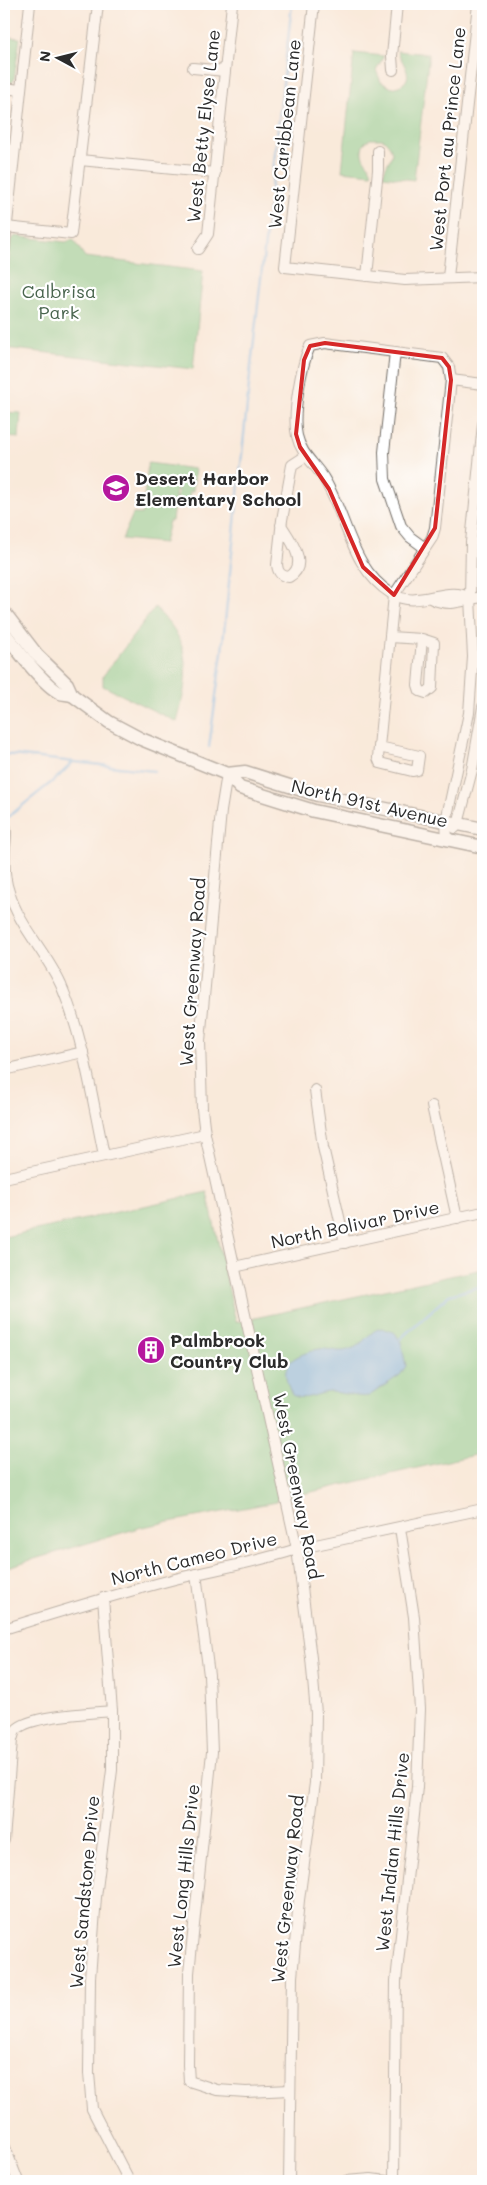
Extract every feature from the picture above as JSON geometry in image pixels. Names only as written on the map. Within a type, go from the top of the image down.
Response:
[{"type":"main road","name":"North 91st Avenue","points":[[4,612],[9,633],[27,662],[48,684],[60,693],[72,695],[93,712],[122,730],[173,753],[227,774],[245,772],[318,795],[483,829]]},
{"type":"main road","name":"North 91st Avenue","points":[[227,774],[240,788],[314,811],[483,847]]},
{"type":"street","points":[[4,252],[30,4]]},
{"type":"street","points":[[6,227],[70,234],[98,4]]},
{"type":"street","name":"West Betty Elyse Lane","points":[[198,249],[208,234],[232,4]]},
{"type":"street","name":"West Caribbean Lane","points":[[314,4],[285,267],[367,276]]},
{"type":"street","points":[[393,70],[392,56],[397,4]]},
{"type":"street","name":"West Port au Prince Lane","points":[[448,277],[478,4]]},
{"type":"street","points":[[193,68],[225,71]]},
{"type":"street","points":[[4,88],[20,90]]},
{"type":"street","points":[[378,151],[378,170],[367,276],[404,280],[483,277]]},
{"type":"street","points":[[80,160],[215,174]]},
{"type":"street","points":[[379,747],[419,756],[417,770],[412,771],[380,763],[378,758],[379,747],[390,637],[394,594],[432,538],[435,528],[451,380],[449,367],[442,358],[325,343],[310,346],[304,360],[296,420],[300,448],[323,477],[363,567],[394,594],[410,599],[432,599],[442,603],[463,603],[470,598],[483,597]]},
{"type":"street","points":[[395,352],[384,452],[385,479],[401,526],[410,537],[425,548]]},
{"type":"street","points":[[451,380],[483,384]]},
{"type":"street","points":[[452,822],[469,713],[473,657],[470,598],[471,542],[483,424]]},
{"type":"street","points":[[281,525],[292,465],[306,456]]},
{"type":"street","points":[[390,637],[422,639]]},
{"type":"street","points":[[446,839],[483,714],[483,707]]},
{"type":"street","points":[[469,713],[483,714]]},
{"type":"street","name":"West Greenway Road","points":[[227,774],[220,819],[200,1041],[202,1110],[205,1134],[297,1549],[316,1713],[315,1783],[292,1977],[289,2181]]},
{"type":"street","points":[[4,820],[7,829],[5,862],[8,891],[22,921],[46,955],[55,972],[74,1018],[83,1052],[104,1155]]},
{"type":"street","points":[[4,1070],[83,1052]]},
{"type":"street","points":[[316,1090],[323,1146],[345,1243]]},
{"type":"street","points":[[432,1106],[457,1218]]},
{"type":"street","points":[[4,1178],[205,1134]]},
{"type":"street","name":"North Bolivar Drive","points":[[234,1267],[483,1212]]},
{"type":"street","name":"North Cameo Drive","points":[[4,1629],[103,1598],[196,1574],[269,1558],[297,1549],[483,1509]]},
{"type":"street","name":"West Indian Hills Drive","points":[[394,2181],[396,1981],[418,1786],[420,1709],[414,1617],[400,1528]]},
{"type":"street","name":"West Long Hills Drive","points":[[196,1574],[209,1676],[212,1752],[189,1973],[188,2065],[190,2081],[217,2090],[246,2092],[290,2090]]},
{"type":"street","name":"West Sandstone Drive","points":[[103,1598],[112,1711],[112,1770],[96,1898],[90,1978],[89,2073],[92,2109],[129,2181]]},
{"type":"street","points":[[4,1840],[12,1740],[15,1731],[22,1725],[62,1715],[112,1711]]},
{"type":"street","points":[[4,2145],[18,2181]]},
{"type":"street","points":[[346,2181],[371,2179],[386,2181]]},
{"type":"highlighted area","points":[[325,343],[442,358],[449,367],[451,380],[435,528],[394,595],[363,567],[329,489],[300,447],[296,434],[304,360],[310,346]]},
{"type":"green space","points":[[4,19],[7,20],[9,37],[20,38],[14,80],[9,85],[4,84]]},
{"type":"green space","points":[[397,51],[429,54],[414,180],[383,176],[392,153],[388,144],[383,139],[370,139],[364,143],[362,149],[363,157],[372,174],[342,171],[354,53],[384,56],[376,70],[381,82],[392,88],[405,82],[407,78],[406,68]]},
{"type":"green space","name":"Calbrisa Park","points":[[15,236],[66,242],[73,239],[85,257],[203,271],[193,369],[4,348],[4,312],[11,241]]},
{"type":"green space","points":[[4,412],[21,413],[19,438],[4,437]]},
{"type":"green space","points":[[148,463],[195,469],[193,491],[190,491],[188,507],[177,506],[178,490],[176,489],[172,521],[169,521],[164,543],[122,539],[133,514],[142,514]]},
{"type":"green space","points":[[155,607],[175,631],[184,653],[184,688],[177,722],[103,686],[103,676]]},
{"type":"green space","name":"Palmbrook Country Club","points":[[207,1192],[236,1322],[483,1269],[483,1453],[276,1500],[276,1502],[142,1527],[4,1568],[4,1237]]},
{"type":"water","points":[[382,1328],[395,1333],[401,1342],[406,1366],[400,1375],[369,1396],[330,1392],[302,1398],[292,1395],[287,1381],[286,1369],[292,1360],[317,1349],[341,1351],[351,1349],[377,1329]]},
{"type":"waterway","points":[[209,747],[222,652],[250,375],[292,4]]},
{"type":"waterway","points":[[4,754],[154,771]]},
{"type":"waterway","points":[[8,817],[58,777],[73,762]]},
{"type":"waterway","points":[[400,1339],[449,1295],[483,1286]]},
{"type":"place","name":"Desert Harbor Elementary School","points":[[116,488]]},
{"type":"place","name":"Palmbrook Country Club","points":[[151,1350]]}]
